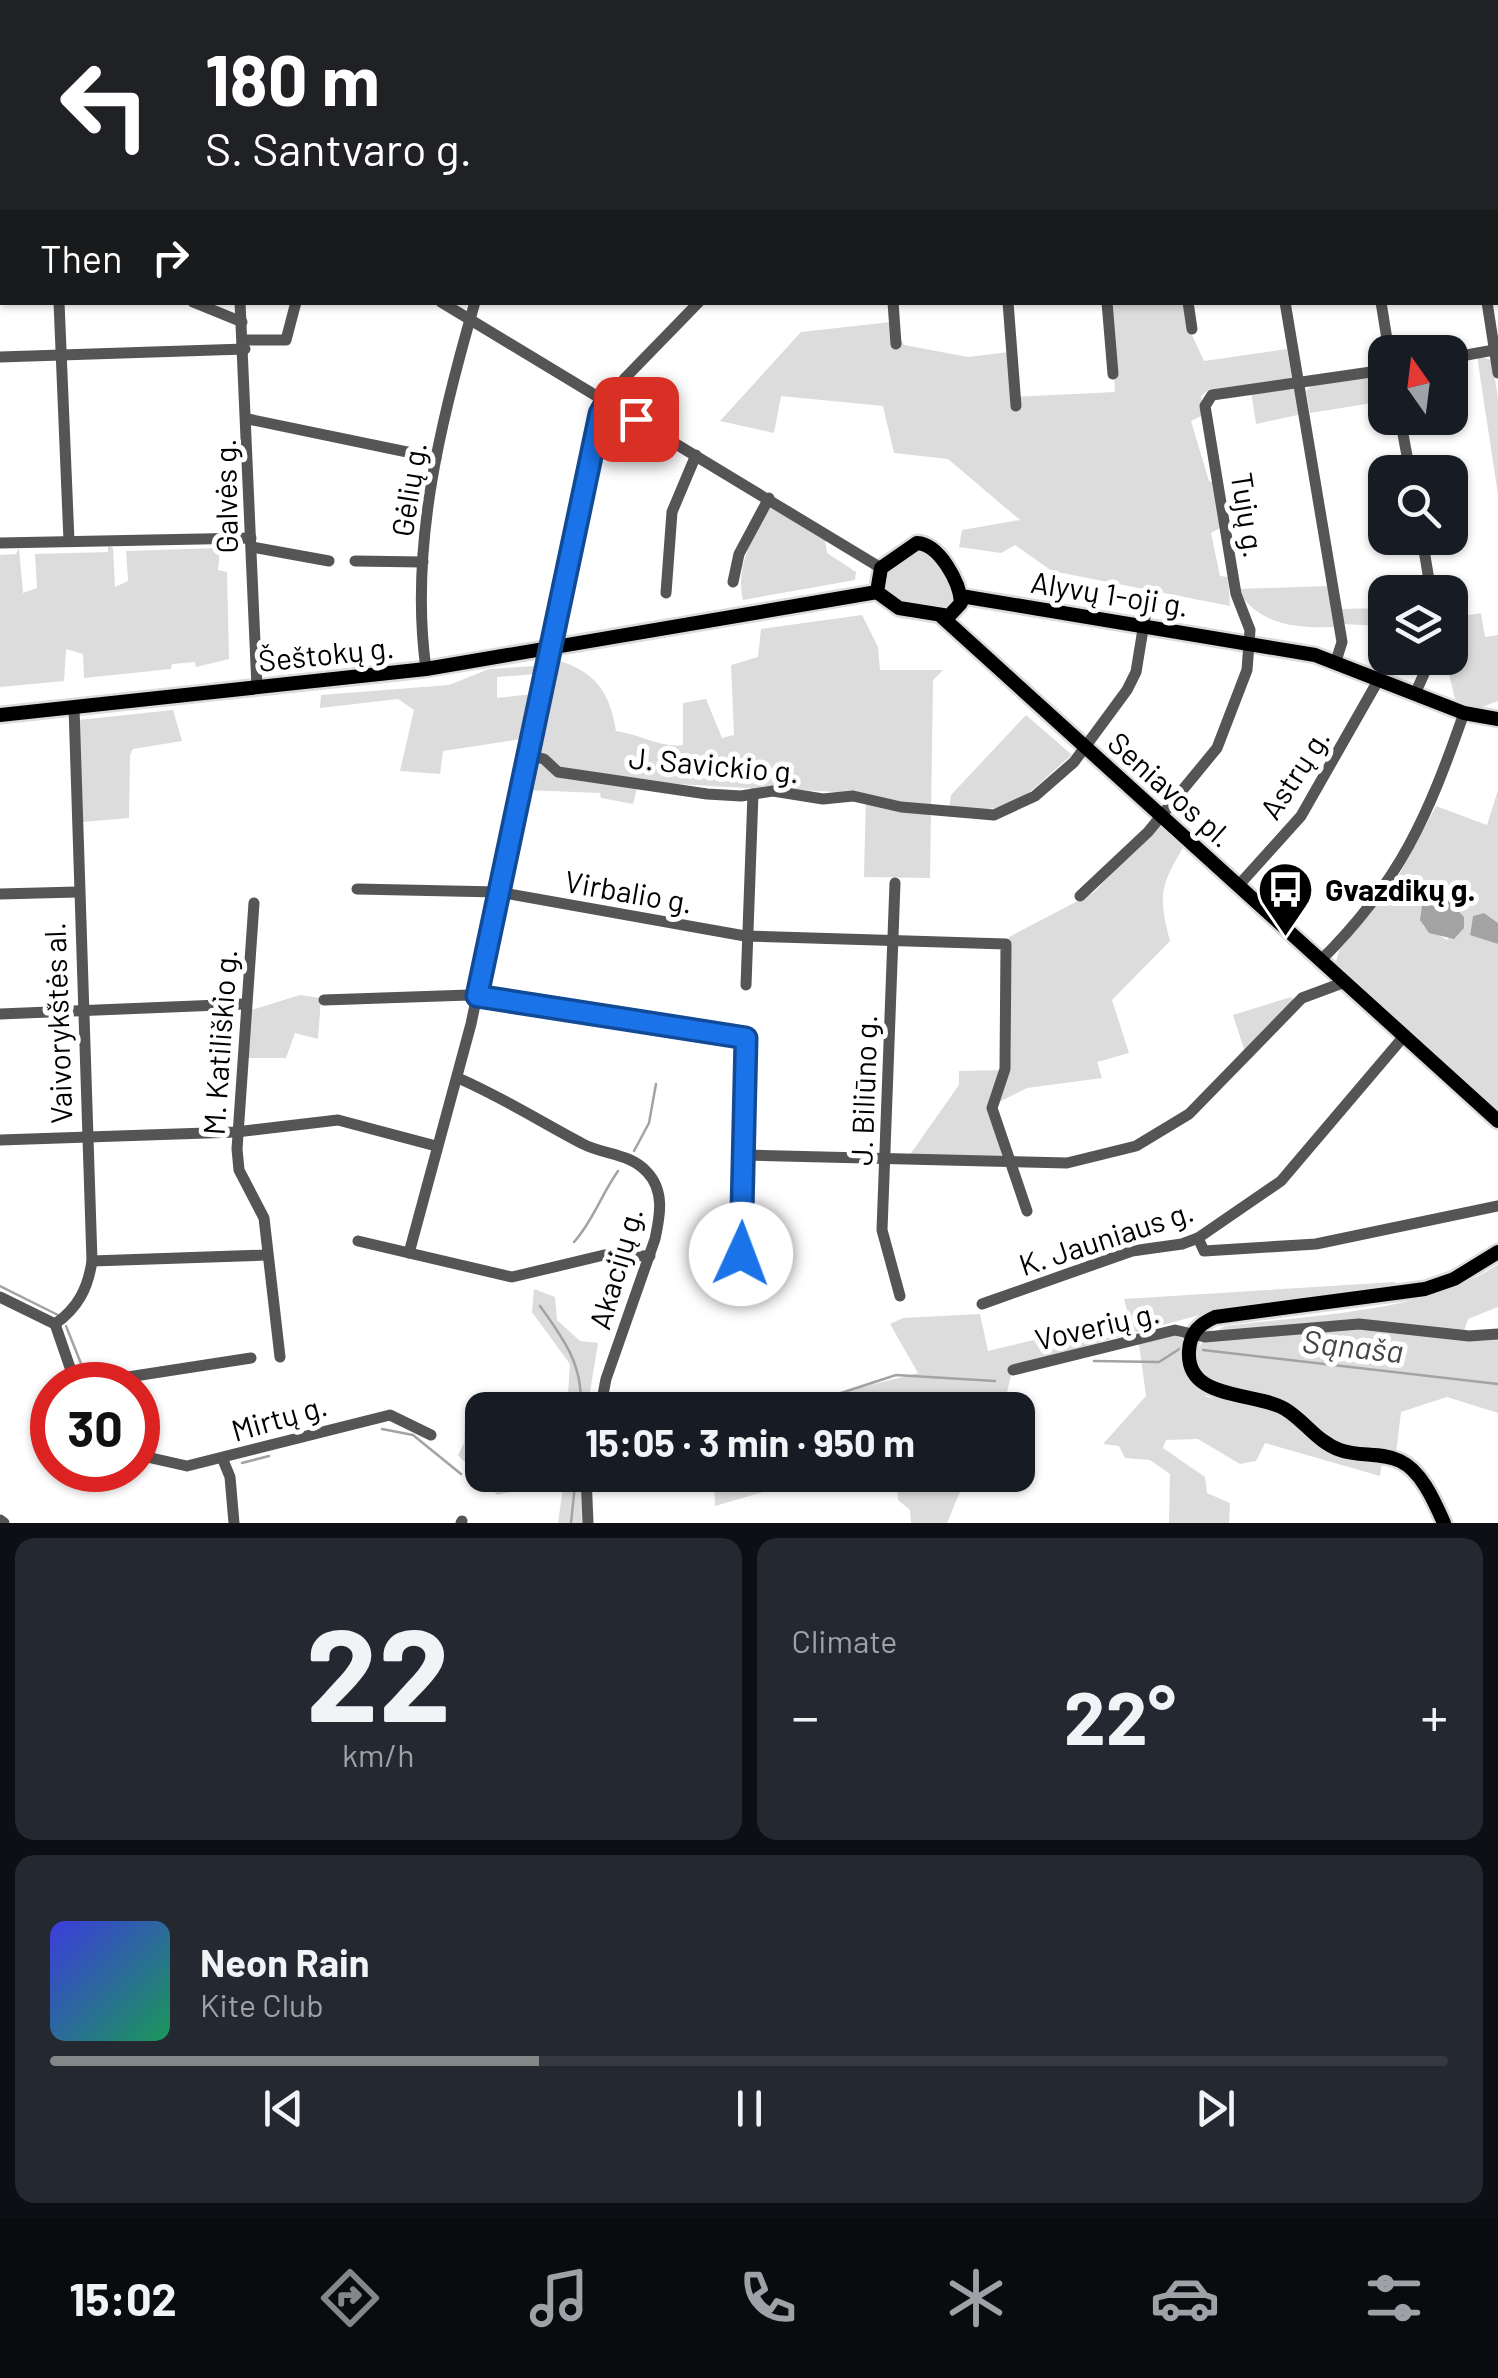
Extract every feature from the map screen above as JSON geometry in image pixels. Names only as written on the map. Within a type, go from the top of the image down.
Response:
[{"type":"main road","points":[[878,592],[881,568],[912,544],[926,544],[938,554],[962,596],[955,612],[942,618]]},
{"type":"main road","name":"Šeštokų g.","points":[[0,715],[426,669],[550,651],[878,592]]},
{"type":"main road","name":"Seniavos pl.","points":[[878,592],[892,606],[942,618],[1498,1121]]},
{"type":"main road","name":"Alyvų 1-oji g.","points":[[962,596],[1144,621],[1336,661],[1464,714],[1498,719]]},
{"type":"main road","points":[[1444,1523],[1425,1486],[1402,1461],[1342,1451],[1323,1442],[1282,1407],[1201,1382],[1188,1356],[1193,1333],[1216,1317],[1425,1289],[1454,1278],[1498,1252]]},
{"type":"street","points":[[59,305],[69,541]]},
{"type":"street","points":[[200,305],[242,322]]},
{"type":"street","name":"Galvės g.","points":[[240,305],[257,688]]},
{"type":"street","points":[[0,356],[286,340],[295,305]]},
{"type":"street","points":[[446,305],[881,568]]},
{"type":"street","name":"Gėlių g.","points":[[426,669],[423,562],[436,458],[473,305]]},
{"type":"street","points":[[409,1253],[477,996],[600,414],[607,401],[696,305]]},
{"type":"street","points":[[893,305],[896,344]]},
{"type":"street","points":[[1008,305],[1016,406]]},
{"type":"street","points":[[1107,305],[1112,374]]},
{"type":"street","points":[[1188,305],[1192,328]]},
{"type":"street","points":[[1287,305],[1342,642],[1336,661]]},
{"type":"street","points":[[1381,305],[1386,335]]},
{"type":"street","points":[[1487,305],[1498,373]]},
{"type":"street","points":[[1468,355],[1494,350]]},
{"type":"street","points":[[1301,384],[1368,373]]},
{"type":"street","name":"Tujų g.","points":[[1251,643],[1228,550],[1206,406],[1212,395],[1301,384]]},
{"type":"street","points":[[248,420],[436,458]]},
{"type":"street","points":[[666,593],[672,512],[696,455]]},
{"type":"street","points":[[734,582],[739,554],[769,498]]},
{"type":"street","points":[[0,543],[251,542],[329,560]]},
{"type":"street","points":[[356,561],[423,562]]},
{"type":"street","name":"J. Savickio g.","points":[[528,755],[544,759],[558,772],[707,794],[773,791],[823,798],[853,796],[902,808],[986,815],[1006,812],[1048,786],[1127,690],[1136,672],[1144,621]]},
{"type":"street","points":[[1080,896],[1148,832],[1217,748],[1238,700],[1251,643]]},
{"type":"street","points":[[1415,694],[1424,675]]},
{"type":"street","name":"Astrų g.","points":[[1238,886],[1301,816],[1380,679]]},
{"type":"street","name":"Vaivorykštės al.","points":[[55,1324],[69,1314],[85,1290],[92,1261],[77,892],[74,707]]},
{"type":"street","points":[[1321,960],[1399,870],[1430,807],[1464,714]]},
{"type":"street","points":[[746,984],[753,794]]},
{"type":"street","name":"J. Biliūno g.","points":[[895,883],[882,1230],[900,1296]]},
{"type":"street","name":"Virbalio g.","points":[[357,890],[498,892],[750,936],[1006,944],[1004,1069],[992,1108],[1009,1162]]},
{"type":"street","points":[[0,894],[77,892]]},
{"type":"street","name":"M. Katiliškio g.","points":[[254,903],[236,1132],[239,1170],[264,1218],[280,1356]]},
{"type":"street","points":[[746,1155],[1067,1163],[1143,1143],[1189,1114],[1302,998],[1346,982]]},
{"type":"street","points":[[324,1000],[477,996],[746,1038],[741,1254]]},
{"type":"street","points":[[0,1014],[244,1004]]},
{"type":"street","name":"K. Jauniaus g.","points":[[982,1304],[1132,1251],[1198,1238],[1281,1181],[1404,1035]]},
{"type":"street","name":"Akacijų g.","points":[[458,1078],[508,1100],[586,1146],[630,1158],[646,1170],[660,1198],[650,1256],[603,1392]]},
{"type":"street","points":[[0,1140],[236,1132],[338,1120],[436,1146]]},
{"type":"street","points":[[1009,1162],[1027,1211]]},
{"type":"street","points":[[1198,1238],[1204,1251],[1272,1250],[1498,1206]]},
{"type":"street","points":[[358,1240],[512,1277],[606,1255],[650,1256]]},
{"type":"street","points":[[92,1261],[267,1254]]},
{"type":"street","points":[[0,1297],[55,1324],[68,1362]]},
{"type":"street","name":"Voverių g.","points":[[1013,1370],[1175,1330],[1205,1337],[1359,1324],[1469,1336],[1498,1334]]},
{"type":"street","points":[[160,1372],[251,1358]]},
{"type":"street","name":"Mirtų g.","points":[[160,1462],[170,1465],[223,1460],[366,1418],[390,1416],[431,1435]]},
{"type":"street","points":[[223,1460],[230,1477],[234,1523]]},
{"type":"street","points":[[587,1492],[588,1523]]},
{"type":"shaded area","points":[[1110,305],[1185,305],[1190,331],[1204,361],[1287,349],[1292,379],[1209,390],[1201,396],[1203,415],[1191,421],[1209,481],[1214,483],[1222,527],[1211,533],[1220,576],[1228,577],[1230,606],[1052,571],[1015,545],[1001,553],[959,547],[962,530],[1020,520],[948,459],[894,453],[883,406],[781,396],[774,433],[720,421],[801,332],[891,322],[904,345],[968,357],[1009,352],[1010,397],[1115,392]]},
{"type":"shaded area","points":[[1477,356],[1492,360],[1498,398],[1498,495]]},
{"type":"shaded area","points":[[1368,377],[1368,404],[1310,413],[1306,391],[1312,385]]},
{"type":"shaded area","points":[[1295,389],[1302,414],[1256,424],[1251,392]]},
{"type":"shaded area","points":[[770,507],[825,540],[827,553],[856,572],[855,580],[743,600],[744,563]]},
{"type":"shaded area","points":[[108,545],[113,548],[115,587],[128,581],[126,551],[220,548],[218,570],[227,572],[229,659],[196,667],[195,662],[172,664],[171,669],[84,678],[83,654],[66,649],[64,681],[0,687],[0,555],[16,554],[19,548],[23,593],[37,588],[35,554],[108,552]]},
{"type":"shaded area","points":[[917,549],[928,550],[951,582],[956,600],[950,610],[890,601],[880,581],[883,573]]},
{"type":"shaded area","points":[[1329,586],[1334,627],[1279,622],[1256,610],[1236,589]]},
{"type":"shaded area","points":[[1368,608],[1368,625],[1342,624],[1339,609]]},
{"type":"shaded area","points":[[1481,613],[1485,637],[1498,635],[1498,701],[1474,710],[1455,699],[1449,675],[1468,675],[1468,615]]},
{"type":"shaded area","points":[[862,615],[878,647],[880,670],[943,670],[933,680],[930,878],[864,877],[866,794],[639,780],[633,804],[601,798],[600,793],[525,790],[556,660],[581,670],[598,685],[610,705],[616,731],[683,745],[683,703],[706,699],[722,738],[734,735],[731,665],[758,657],[761,629]]},
{"type":"shaded area","points":[[536,666],[536,674],[497,677],[497,698],[532,694],[521,739],[443,751],[440,774],[400,771],[414,710],[398,699],[320,708],[321,695],[449,685],[489,669]]},
{"type":"shaded area","points":[[173,710],[182,741],[133,749],[130,755],[129,818],[82,822],[78,720]]},
{"type":"shaded area","points":[[1026,715],[1072,755],[1018,800],[991,809],[949,809],[951,795]]},
{"type":"shaded area","points":[[1498,790],[1498,923],[1484,913],[1473,916],[1470,934],[1498,944],[1498,1113],[1336,962],[1339,950],[1393,886],[1436,806],[1487,825]],"holes":[[[1432,889],[1464,917],[1447,940],[1423,926]]]},
{"type":"shaded area","points":[[1159,824],[1184,846],[1164,892],[1170,941],[1112,1000],[1129,1053],[1097,1062],[1102,1078],[1027,1088],[989,1107],[1002,1156],[909,1156],[959,1085],[959,1071],[1007,1070],[1011,1057],[1009,937],[1093,893]]},
{"type":"shaded area","points":[[1438,889],[1464,917],[1464,928],[1454,939],[1429,933],[1420,920],[1423,899]]},
{"type":"shaded area","points":[[1484,913],[1498,923],[1498,944],[1470,935],[1473,916]]},
{"type":"shaded area","points":[[300,995],[321,998],[318,1039],[295,1033],[286,1058],[245,1058],[248,1011]]},
{"type":"shaded area","points":[[1291,997],[1294,1000],[1245,1052],[1233,1015]]},
{"type":"shaded area","points":[[1498,1264],[1498,1307],[1468,1319],[1464,1331],[1498,1338],[1498,1413],[1447,1397],[1401,1412],[1396,1454],[1334,1442],[1304,1415],[1274,1397],[1213,1382],[1203,1374],[1196,1353],[1205,1337],[1225,1326],[1403,1302],[1438,1293]]},
{"type":"shaded area","points":[[1395,1282],[1396,1287],[1214,1311],[1013,1366],[1007,1392],[843,1392],[918,1373],[890,1324],[903,1318],[980,1314],[988,1351],[1129,1317],[1124,1299]]},
{"type":"shaded area","points":[[534,1289],[555,1297],[557,1320],[580,1341],[598,1343],[590,1392],[568,1392],[570,1364],[532,1312]]},
{"type":"shaded area","points":[[1175,1335],[1182,1338],[1188,1376],[1207,1397],[1270,1408],[1323,1447],[1382,1459],[1380,1476],[1265,1443],[1256,1461],[1240,1464],[1198,1439],[1166,1440],[1163,1448],[1205,1477],[1207,1493],[1230,1503],[1229,1523],[1169,1523],[1170,1474],[1150,1460],[1125,1458],[1119,1446],[1103,1444],[1146,1396],[1139,1344]]},
{"type":"shaded area","points":[[465,1416],[465,1462],[458,1455],[464,1443]]},
{"type":"shaded area","points":[[562,1492],[581,1492],[582,1523],[558,1523]]},
{"type":"shaded area","points":[[715,1492],[763,1492],[715,1506]]},
{"type":"shaded area","points":[[898,1492],[960,1492],[947,1523],[911,1523],[910,1510],[898,1500]]},
{"type":"waterway","points":[[634,1151],[649,1123],[656,1084]]},
{"type":"waterway","points":[[574,1242],[618,1171]]},
{"type":"waterway","points":[[0,1286],[58,1315]]},
{"type":"waterway","points":[[540,1306],[565,1342],[576,1367],[581,1392]]},
{"type":"waterway","points":[[66,1326],[80,1362]]},
{"type":"waterway","name":"Sąnaša","points":[[1094,1361],[1159,1362],[1181,1348]]},
{"type":"waterway","name":"Sąnaša","points":[[1203,1350],[1498,1384]]},
{"type":"waterway","name":"Sąnaša","points":[[844,1392],[896,1375],[995,1381]]},
{"type":"waterway","points":[[382,1429],[413,1435],[461,1474]]},
{"type":"waterway","points":[[242,1463],[269,1456]]},
{"type":"waterway","points":[[571,1523],[574,1492]]},
{"type":"place","name":"Gvazdikų g.","points":[[1286,938]]},
{"type":"route","points":[[636,419],[607,401],[600,414],[477,996],[746,1038],[741,1254]]}]
